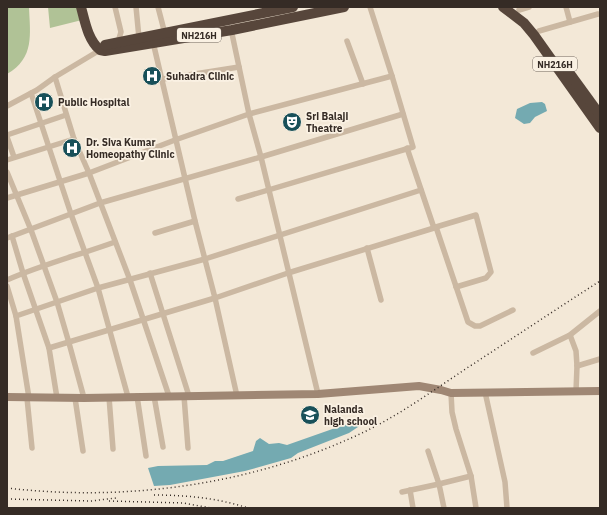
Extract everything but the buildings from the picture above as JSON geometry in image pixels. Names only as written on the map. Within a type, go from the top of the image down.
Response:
[{"type":"highway","points":[[81,7],[89,33],[95,46],[102,48]]},
{"type":"highway","points":[[87,7],[93,31],[102,48]]},
{"type":"highway","name":"NH216H","points":[[102,48],[123,48],[153,42],[165,37],[229,20],[293,7]]},
{"type":"highway","name":"NH216H","points":[[102,48],[118,42],[139,38],[165,37],[232,30],[344,7]]},
{"type":"highway","name":"NH216H","points":[[503,7],[519,19],[534,35],[600,128]]},
{"type":"highway","name":"NH216H","points":[[521,8],[600,116]]},
{"type":"street","points":[[115,7],[121,32],[118,42]]},
{"type":"street","points":[[136,7],[139,38]]},
{"type":"street","points":[[158,7],[165,37]]},
{"type":"street","points":[[238,199],[412,147],[392,76],[370,7]]},
{"type":"street","points":[[566,7],[570,22]]},
{"type":"street","points":[[539,31],[598,14]]},
{"type":"street","points":[[229,20],[249,114],[261,157],[318,394]]},
{"type":"street","points":[[347,41],[363,84]]},
{"type":"street","points":[[153,42],[163,79],[195,222],[215,298],[237,396]]},
{"type":"street","points":[[7,106],[31,93],[102,48]]},
{"type":"street","points":[[163,79],[239,66]]},
{"type":"street","points":[[7,198],[61,180],[89,173],[249,114],[392,76]]},
{"type":"street","points":[[55,77],[74,139],[89,173],[130,280],[169,396]]},
{"type":"street","points":[[31,93],[71,214],[98,288],[132,396],[146,456]]},
{"type":"street","points":[[57,398],[49,348],[10,237],[100,203],[261,157],[403,114]]},
{"type":"street","points":[[14,157],[7,136],[66,115]]},
{"type":"street","points":[[7,160],[74,139]]},
{"type":"street","points":[[407,148],[468,322],[475,326],[480,326],[513,310]]},
{"type":"street","points":[[7,172],[31,230],[57,302],[70,342],[84,398]]},
{"type":"street","points":[[16,316],[98,288],[205,259],[421,190]]},
{"type":"street","points":[[49,348],[215,298],[288,273],[476,215],[491,272],[486,278],[456,287]]},
{"type":"street","points":[[155,233],[195,222]]},
{"type":"street","points":[[7,280],[23,273],[115,242]]},
{"type":"street","points":[[368,248],[381,300]]},
{"type":"street","points":[[150,273],[163,313],[186,396],[188,448]]},
{"type":"street","points":[[7,287],[16,316],[28,398],[32,448]]},
{"type":"street","points":[[533,354],[570,335],[600,311]]},
{"type":"street","points":[[570,335],[576,351],[576,392]]},
{"type":"street","points":[[577,366],[600,359]]},
{"type":"street","points":[[7,397],[84,398],[318,394],[419,386],[451,393],[600,391]]},
{"type":"street","points":[[484,392],[505,482],[507,508]]},
{"type":"street","points":[[451,393],[452,412],[471,476],[476,508]]},
{"type":"street","points":[[154,396],[163,447]]},
{"type":"street","points":[[109,397],[113,449]]},
{"type":"street","points":[[75,398],[83,451]]},
{"type":"street","points":[[428,451],[439,484],[444,508]]},
{"type":"street","points":[[402,492],[471,476]]},
{"type":"street","points":[[410,490],[413,508]]},
{"type":"green space","points":[[7,7],[29,7],[30,36],[27,53],[16,68],[7,74]]},
{"type":"green space","points":[[48,7],[79,7],[82,20],[50,28]]},
{"type":"water","points":[[542,102],[545,104],[547,111],[535,117],[530,123],[524,124],[515,118],[517,109],[530,103]]},
{"type":"water","points":[[361,421],[361,425],[349,433],[298,453],[291,458],[245,471],[170,485],[154,486],[148,468],[158,466],[207,465],[215,461],[223,461],[253,451],[256,441],[260,438],[269,444],[279,443],[287,445]]},
{"type":"railway","points":[[7,488],[52,492],[98,493],[188,485],[233,477],[277,466],[320,451],[362,433],[401,411],[600,281]]},
{"type":"railway","points":[[154,495],[201,498],[248,508]]},
{"type":"railway","points":[[7,499],[91,501],[116,498]]},
{"type":"railway","points":[[109,501],[183,503],[211,508]]},
{"type":"place","name":"Suhadra Clinic","points":[[152,76]]},
{"type":"place","name":"Public Hospital","points":[[44,102]]},
{"type":"place","name":"Sri Balaji Theatre","points":[[292,122]]},
{"type":"place","name":"Dr. Siva Kumar Homeopathy Clinic","points":[[72,148]]},
{"type":"place","name":"Nalanda high school","points":[[310,415]]}]
